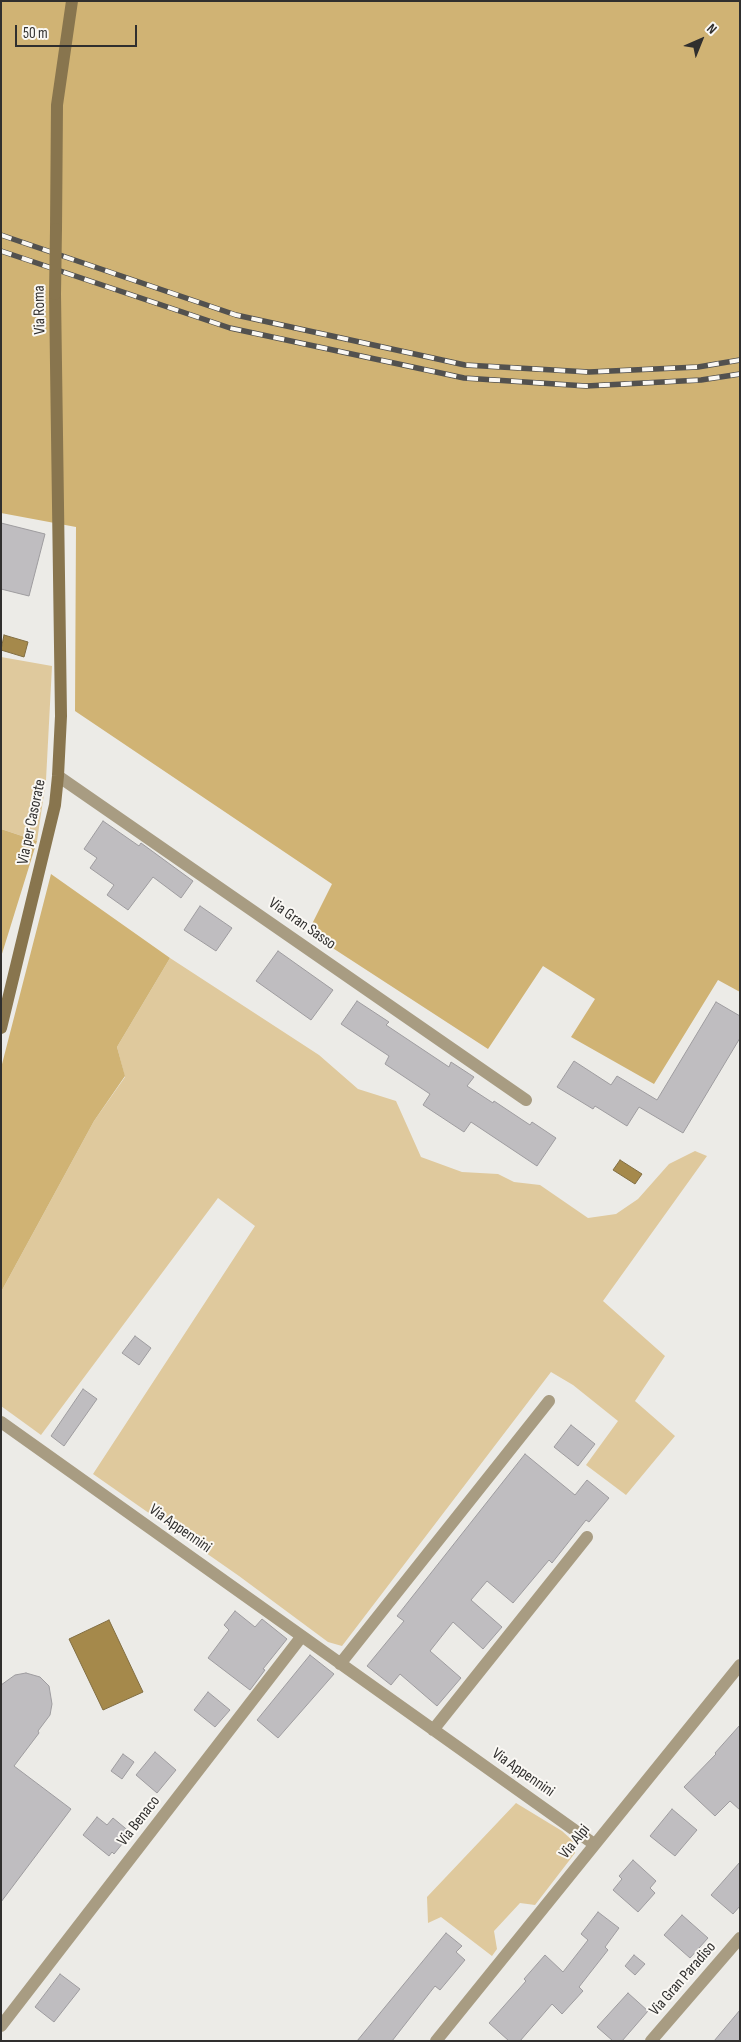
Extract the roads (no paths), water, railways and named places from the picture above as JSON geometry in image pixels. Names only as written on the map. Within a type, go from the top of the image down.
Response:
[{"type":"street","name":"Via Roma","points":[[60,620],[55,294],[57,104],[72,1]]},
{"type":"street","name":"Via per Casorate","points":[[1,1028],[55,805],[61,716],[60,620]]},
{"type":"street","name":"Via Gran Sasso","points":[[58,776],[526,1100]]},
{"type":"street","points":[[340,1664],[550,1401]]},
{"type":"street","name":"Via Appennini","points":[[1,1422],[594,1844]]},
{"type":"street","points":[[433,1730],[586,1537]]},
{"type":"street","name":"Via Benaco","points":[[1,2026],[302,1636]]},
{"type":"street","name":"Via Alpi","points":[[436,2041],[740,1665]]},
{"type":"street","name":"Via Gran Paradiso","points":[[651,2041],[740,1938]]},
{"type":"railway","points":[[1,235],[236,315],[465,365],[589,372],[698,367],[740,360]]},
{"type":"railway","points":[[1,251],[230,328],[464,378],[586,386],[701,380],[740,374]]}]
